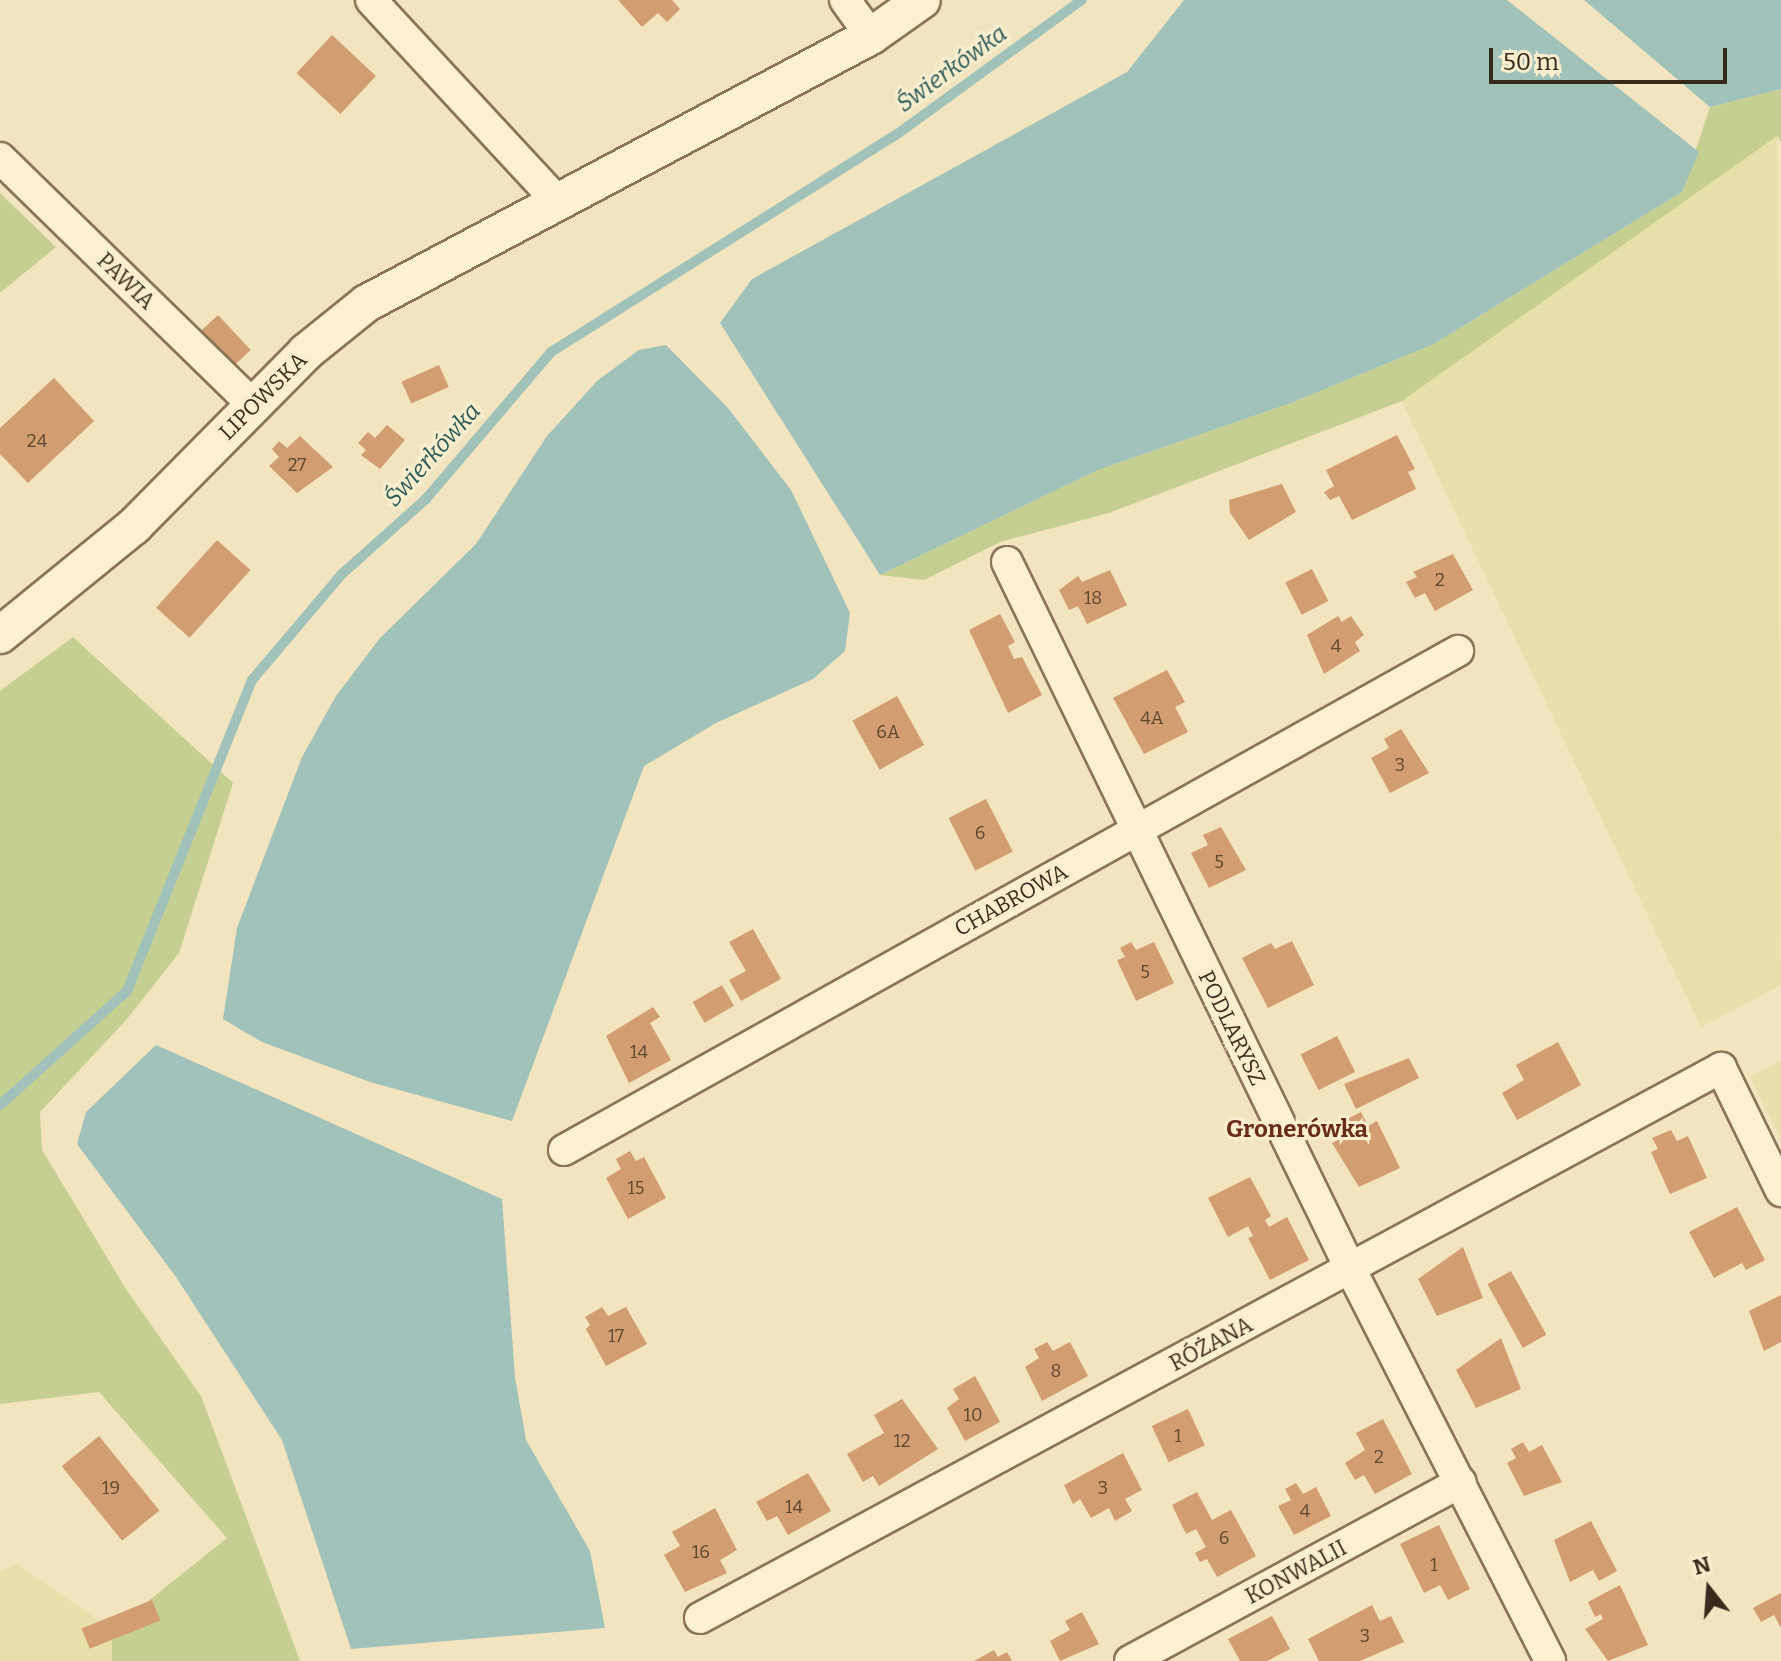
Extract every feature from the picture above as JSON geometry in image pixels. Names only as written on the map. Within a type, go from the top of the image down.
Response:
[{"type":"street","points":[[371,0],[557,201]]},
{"type":"street","points":[[845,0],[871,36]]},
{"type":"street","name":"LIPOWSKA","points":[[0,635],[134,526],[253,405],[367,303],[871,36],[922,0]]},
{"type":"street","name":"PAWIA","points":[[0,158],[253,405]]},
{"type":"street","name":"PODLARYSZ","points":[[1007,562],[1135,831],[1350,1268],[1550,1661]]},
{"type":"street","name":"CHABROWA","points":[[564,1150],[1458,651]]},
{"type":"street","name":"RÓŻANA","points":[[700,1618],[1721,1068],[1781,1191]]},
{"type":"street","name":"KONWALII","points":[[1130,1661],[1461,1482]]},
{"type":"shaded area","points":[[1777,135],[1781,985],[1701,1027],[1402,401]]},
{"type":"shaded area","points":[[1781,1061],[1781,1140],[1750,1077]]},
{"type":"shaded area","points":[[17,1564],[112,1630],[112,1661],[0,1661],[0,1571]]},
{"type":"green space","points":[[1781,89],[1781,142],[1777,136],[1402,401],[1109,513],[1000,542],[924,580],[880,575],[1098,470],[1291,403],[1434,344],[1682,192],[1710,107]]},
{"type":"green space","points":[[0,193],[56,247],[0,293]]},
{"type":"green space","points":[[73,637],[233,783],[179,953],[127,1019],[40,1112],[42,1150],[126,1289],[201,1396],[300,1661],[112,1661],[112,1630],[227,1538],[99,1392],[0,1404],[0,691]]},
{"type":"water","points":[[1184,0],[1507,0],[1699,152],[1682,192],[1434,344],[1291,403],[1098,470],[880,575],[720,323],[752,279],[1127,72]]},
{"type":"water","points":[[1584,0],[1781,0],[1781,89],[1710,107]]},
{"type":"water","points":[[666,345],[728,408],[791,490],[850,613],[845,651],[813,679],[716,723],[644,766],[512,1121],[370,1082],[262,1042],[223,1019],[237,928],[302,757],[336,696],[380,638],[476,544],[547,436],[598,380],[639,350]]},
{"type":"water","points":[[156,1045],[502,1199],[515,1377],[526,1440],[590,1551],[605,1628],[351,1649],[282,1440],[176,1277],[77,1144],[86,1112]]},
{"type":"building","points":[[618,0],[672,0],[680,9],[667,22],[658,13],[642,27]]},
{"type":"building","points":[[332,35],[376,76],[340,114],[297,73]]},
{"type":"building","points":[[218,315],[251,350],[231,369],[198,333]]},
{"type":"building","points":[[439,365],[449,387],[411,404],[402,382]]},
{"type":"building","points":[[54,378],[94,421],[28,483],[0,454],[0,428]]},
{"type":"building","points":[[387,425],[405,440],[380,469],[361,455],[366,450],[358,443],[368,432],[375,438]]},
{"type":"building","points":[[1397,435],[1415,469],[1408,472],[1416,489],[1352,520],[1339,496],[1330,500],[1324,492],[1334,486],[1326,470]]},
{"type":"building","points":[[300,436],[333,467],[297,493],[269,466],[279,457],[272,449],[279,441],[287,448]]},
{"type":"building","points":[[1282,484],[1296,512],[1249,540],[1230,513],[1229,500]]},
{"type":"building","points":[[217,540],[250,570],[190,638],[156,608]]},
{"type":"building","points":[[1453,554],[1473,590],[1435,611],[1425,593],[1415,598],[1406,582],[1417,577],[1413,572]]},
{"type":"building","points":[[1312,569],[1328,601],[1302,615],[1285,583]]},
{"type":"building","points":[[1110,570],[1127,605],[1087,624],[1078,606],[1069,610],[1059,590],[1078,576],[1082,582]]},
{"type":"building","points":[[1000,614],[1015,642],[1008,646],[1014,659],[1022,657],[1042,695],[1008,713],[969,630]]},
{"type":"building","points":[[1338,616],[1342,622],[1351,616],[1364,635],[1355,642],[1360,651],[1324,674],[1307,635]]},
{"type":"building","points":[[1167,670],[1185,702],[1175,707],[1188,732],[1144,754],[1113,698]]},
{"type":"building","points":[[897,696],[924,745],[880,770],[852,721]]},
{"type":"building","points":[[1401,729],[1429,773],[1390,793],[1371,758],[1389,748],[1384,739]]},
{"type":"building","points":[[986,799],[1013,852],[975,871],[949,818]]},
{"type":"building","points":[[1221,827],[1246,870],[1209,888],[1191,853],[1208,845],[1203,835]]},
{"type":"building","points":[[753,929],[781,979],[741,1001],[729,980],[746,971],[729,942]]},
{"type":"building","points":[[1292,941],[1314,985],[1268,1008],[1242,958],[1271,943],[1275,949]]},
{"type":"building","points":[[1131,942],[1136,950],[1154,942],[1174,983],[1136,1001],[1117,960],[1125,957],[1120,948]]},
{"type":"building","points":[[722,985],[734,1006],[705,1023],[693,1002]]},
{"type":"building","points":[[653,1007],[660,1017],[650,1023],[671,1060],[629,1083],[606,1036]]},
{"type":"building","points":[[1337,1036],[1355,1072],[1319,1090],[1300,1055]]},
{"type":"building","points":[[1558,1042],[1581,1085],[1517,1120],[1502,1093],[1524,1080],[1516,1065]]},
{"type":"building","points":[[1409,1058],[1419,1078],[1356,1109],[1344,1084]]},
{"type":"building","points":[[1361,1112],[1368,1126],[1377,1121],[1400,1168],[1359,1187],[1332,1143],[1350,1134],[1343,1121]]},
{"type":"building","points":[[1671,1130],[1677,1141],[1688,1136],[1707,1178],[1670,1194],[1651,1152],[1658,1149],[1652,1138]]},
{"type":"building","points":[[630,1151],[636,1161],[644,1157],[666,1198],[628,1219],[606,1178],[621,1169],[616,1159]]},
{"type":"building","points":[[1250,1177],[1271,1216],[1265,1220],[1269,1227],[1287,1217],[1309,1260],[1270,1280],[1248,1238],[1253,1236],[1248,1226],[1228,1237],[1208,1198]]},
{"type":"building","points":[[1737,1207],[1765,1260],[1746,1270],[1742,1263],[1714,1278],[1689,1232]]},
{"type":"building","points":[[1463,1247],[1483,1298],[1437,1316],[1418,1279]]},
{"type":"building","points":[[1511,1271],[1546,1335],[1523,1348],[1487,1284]]},
{"type":"building","points":[[1781,1295],[1781,1342],[1764,1351],[1749,1311]]},
{"type":"building","points":[[602,1307],[608,1316],[626,1307],[647,1344],[606,1366],[586,1329],[590,1325],[585,1317]]},
{"type":"building","points":[[1501,1338],[1521,1389],[1476,1408],[1456,1370]]},
{"type":"building","points":[[1047,1342],[1053,1351],[1070,1342],[1088,1376],[1042,1401],[1025,1367],[1039,1358],[1034,1349]]},
{"type":"building","points":[[975,1376],[1000,1422],[965,1441],[947,1408],[959,1399],[953,1389]]},
{"type":"building","points":[[902,1399],[938,1449],[879,1486],[873,1476],[863,1482],[847,1454],[884,1433],[874,1415]]},
{"type":"building","points":[[1188,1409],[1205,1445],[1169,1462],[1152,1426]]},
{"type":"building","points":[[1383,1419],[1412,1474],[1375,1494],[1364,1475],[1355,1480],[1345,1463],[1365,1450],[1356,1433]]},
{"type":"building","points":[[99,1436],[159,1511],[122,1541],[62,1466]]},
{"type":"building","points":[[1523,1442],[1529,1452],[1542,1445],[1562,1482],[1524,1496],[1507,1463],[1516,1458],[1511,1449]]},
{"type":"building","points":[[1123,1453],[1142,1490],[1125,1499],[1132,1511],[1115,1521],[1109,1508],[1091,1518],[1080,1499],[1073,1504],[1064,1485]]},
{"type":"building","points":[[808,1473],[831,1511],[788,1535],[777,1516],[767,1521],[756,1502]]},
{"type":"building","points":[[1296,1483],[1303,1494],[1316,1487],[1331,1516],[1294,1535],[1278,1506],[1291,1500],[1285,1489]]},
{"type":"building","points":[[1197,1492],[1212,1520],[1231,1510],[1256,1556],[1217,1577],[1207,1559],[1200,1562],[1195,1553],[1206,1547],[1196,1529],[1186,1534],[1172,1505]]},
{"type":"building","points":[[715,1508],[737,1550],[720,1560],[727,1573],[685,1592],[664,1555],[680,1546],[672,1532]]},
{"type":"building","points":[[1591,1521],[1617,1571],[1599,1581],[1593,1570],[1570,1582],[1554,1540]]},
{"type":"building","points":[[1439,1525],[1470,1589],[1448,1600],[1440,1585],[1424,1593],[1400,1544]]},
{"type":"building","points":[[1620,1585],[1648,1645],[1608,1661],[1585,1629],[1603,1619],[1601,1614],[1595,1617],[1588,1602]]},
{"type":"building","points":[[1781,1593],[1781,1628],[1774,1615],[1761,1622],[1753,1608]]},
{"type":"building","points":[[152,1600],[160,1620],[90,1649],[82,1628]]},
{"type":"building","points":[[1372,1605],[1380,1621],[1391,1616],[1404,1642],[1360,1661],[1319,1661],[1308,1639]]},
{"type":"building","points":[[1082,1612],[1099,1644],[1060,1661],[1050,1641],[1070,1630],[1065,1621]]},
{"type":"building","points":[[1272,1616],[1290,1649],[1267,1661],[1240,1661],[1228,1639]]},
{"type":"building","points":[[994,1650],[998,1657],[1007,1652],[1012,1661],[974,1661]]},
{"type":"waterway","name":"Świerkówka","points":[[0,1105],[127,991],[252,680],[342,574],[426,499],[551,352],[896,135],[1082,0]]},
{"type":"district","name":"Gronerówka","points":[[1297,1130]]}]
